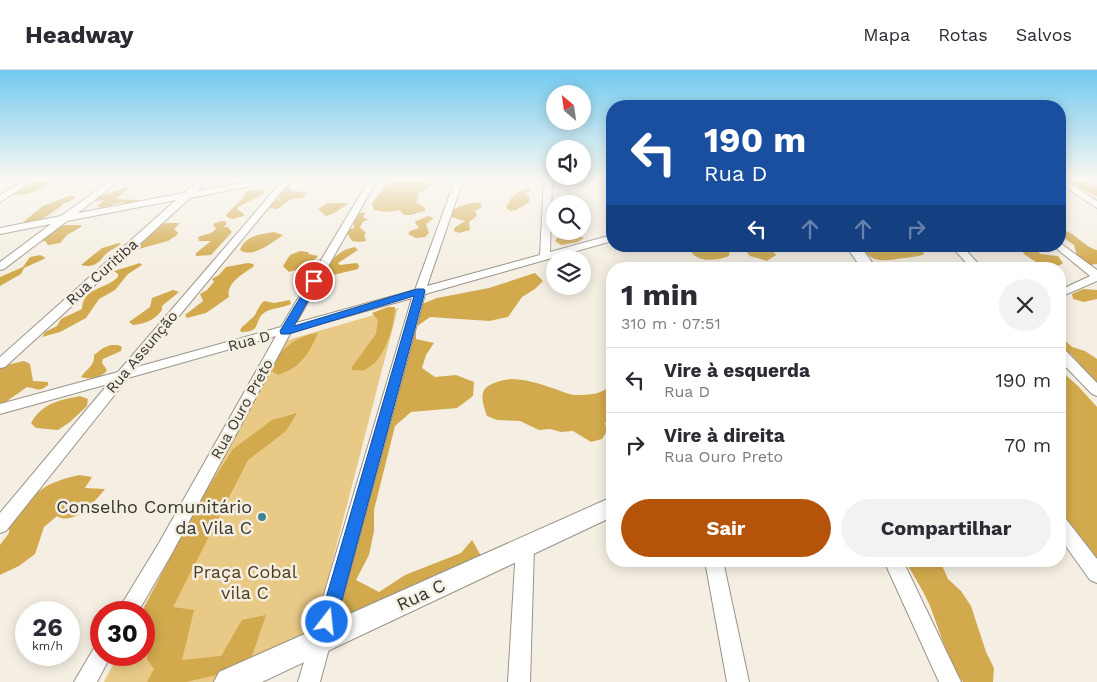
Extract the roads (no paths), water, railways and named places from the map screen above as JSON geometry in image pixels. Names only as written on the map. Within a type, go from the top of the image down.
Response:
[{"type":"street","points":[[0,266],[77,209]]},
{"type":"street","points":[[0,230],[119,209]]},
{"type":"street","name":"Rua Curitiba","points":[[0,364],[172,209]]},
{"type":"street","name":"Rua Assunção","points":[[0,526],[122,376],[263,209]]},
{"type":"street","name":"Rua Ouro Preto","points":[[133,601],[356,209]]},
{"type":"street","points":[[309,682],[420,291],[449,209]]},
{"type":"street","points":[[545,257],[547,209]]},
{"type":"street","name":"Rua D","points":[[0,409],[285,331],[420,291],[606,240]]},
{"type":"street","points":[[1066,251],[1097,277],[1066,291]]},
{"type":"street","points":[[962,252],[971,262]]},
{"type":"street","points":[[1066,359],[1097,391]]},
{"type":"street","name":"Rua C","points":[[230,682],[606,510]]},
{"type":"street","points":[[1066,532],[1097,574]]},
{"type":"street","points":[[519,682],[525,547]]},
{"type":"street","points":[[715,567],[738,682]]},
{"type":"street","points":[[897,567],[950,682]]},
{"type":"street","points":[[85,682],[94,666]]},
{"type":"place","name":"Conselho Comunitário da Vila C","points":[[262,517]]},
{"type":"park label","name":"Praça Cobal vila C","points":[[245,582]]}]
